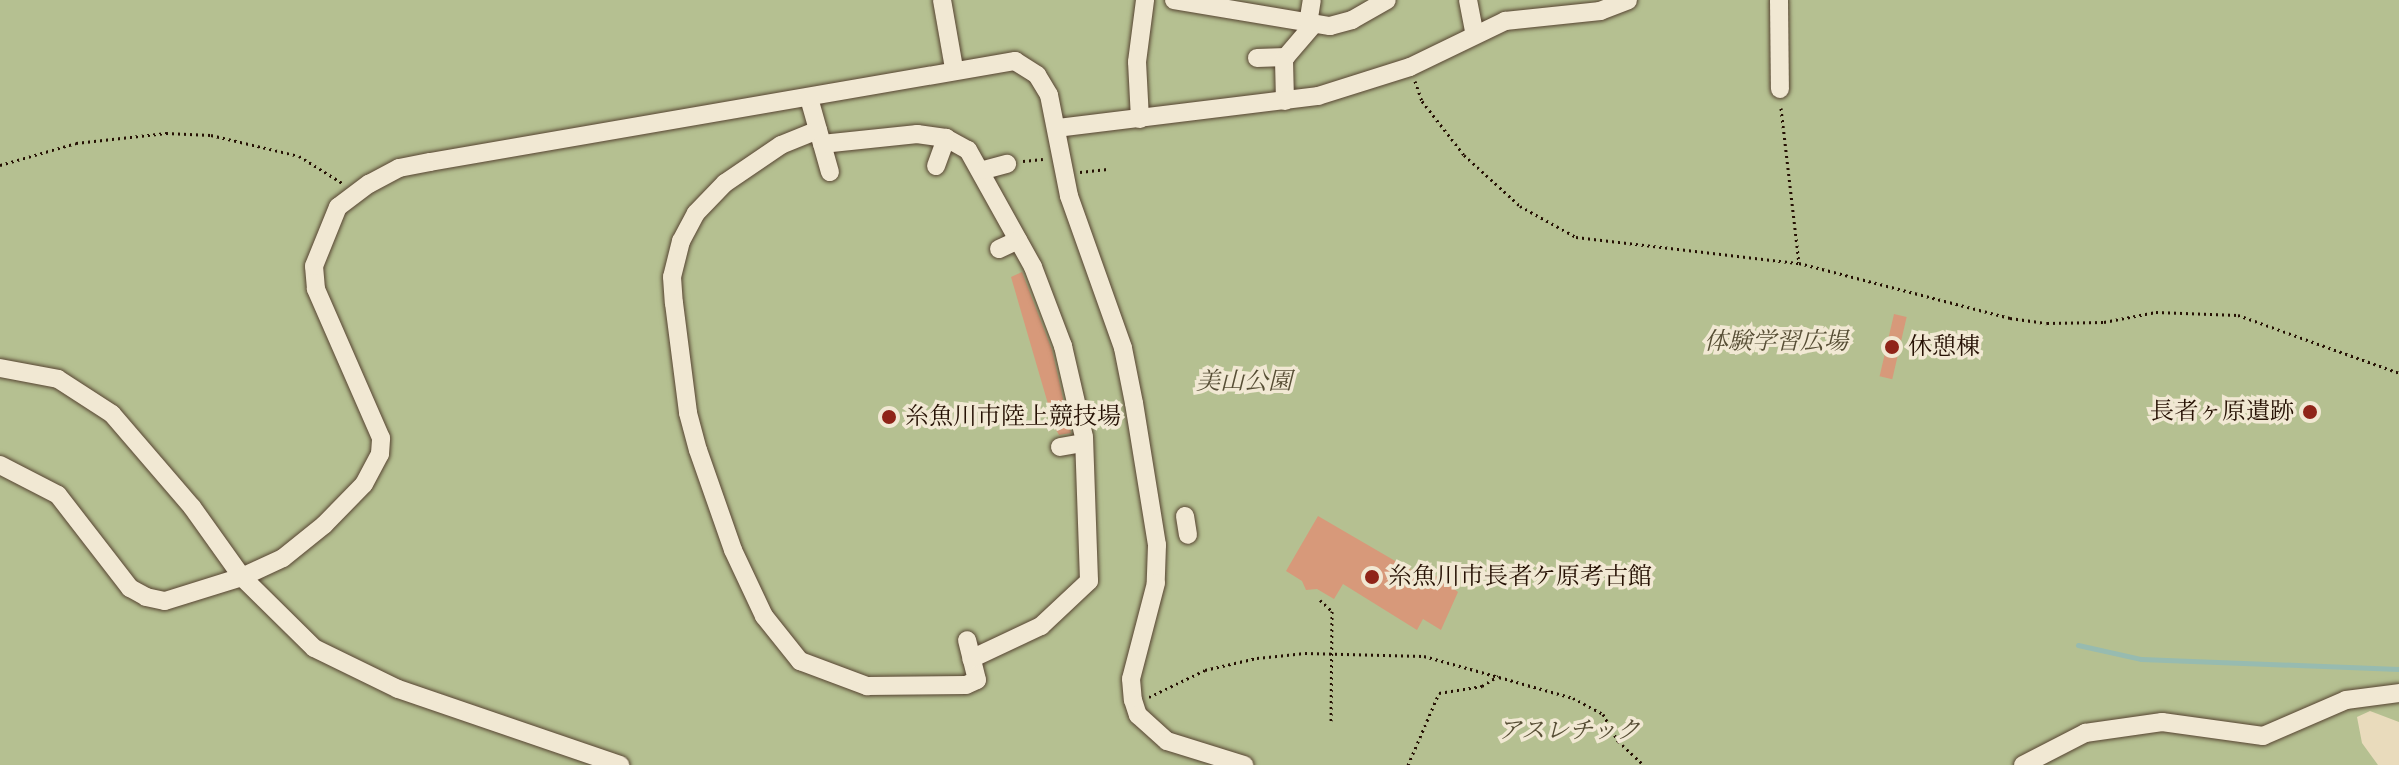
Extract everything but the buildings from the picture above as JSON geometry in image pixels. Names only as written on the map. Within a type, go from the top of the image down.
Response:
[{"type":"street","points":[[942,0],[954,68]]},
{"type":"street","points":[[1140,119],[1137,62],[1145,0]]},
{"type":"street","points":[[1174,0],[1310,24],[1352,20],[1387,0]]},
{"type":"street","points":[[1285,101],[1286,57],[1310,24],[1312,0]]},
{"type":"street","points":[[1468,0],[1474,31]]},
{"type":"street","points":[[1057,128],[1285,101],[1364,85],[1410,67],[1474,31],[1505,21],[1600,11],[1628,0]]},
{"type":"street","points":[[1779,0],[1780,89]]},
{"type":"street","points":[[1257,58],[1286,57]]},
{"type":"street","points":[[0,465],[58,495],[130,588],[146,597],[165,601],[242,577],[283,558],[324,525],[364,484],[380,454],[381,438],[316,289],[321,243],[338,207],[354,194],[399,168],[809,98],[1005,60],[1024,65],[1044,84],[1057,128],[1069,196],[1123,348],[1157,545],[1156,583],[1131,679],[1138,715],[1167,741],[1244,765]]},
{"type":"street","points":[[809,98],[830,172]]},
{"type":"street","points":[[967,640],[971,659],[977,680],[966,685],[902,689],[846,681],[800,661],[780,641],[733,550],[688,413],[672,277],[681,241],[696,213],[725,183],[781,145],[820,137],[917,134],[946,138],[968,150],[984,170],[1018,240],[1063,346],[1083,443],[1089,581],[1065,595],[1041,626],[971,659]]},
{"type":"street","points":[[936,166],[946,138]]},
{"type":"street","points":[[984,170],[1007,164]]},
{"type":"street","points":[[999,249],[1018,240]]},
{"type":"street","points":[[0,368],[58,379],[112,414],[183,496],[242,577],[314,648],[398,689],[620,765]]},
{"type":"street","points":[[1060,447],[1083,443]]},
{"type":"street","points":[[2023,765],[2085,733],[2162,722],[2263,736],[2346,700],[2399,693]]},
{"type":"path","points":[[1410,67],[1422,101],[1464,155],[1520,206],[1576,237],[1799,263],[2010,318],[2047,323],[2104,322],[2156,312],[2238,315],[2399,373]]},
{"type":"path","points":[[1780,89],[1799,263]]},
{"type":"path","points":[[0,165],[76,143],[166,133],[211,135],[299,156],[354,194]]},
{"type":"path","points":[[1007,164],[1051,157]]},
{"type":"path","points":[[1080,172],[1110,169]]},
{"type":"path","points":[[1320,600],[1332,611],[1329,653],[1331,721]]},
{"type":"path","points":[[1133,700],[1205,670],[1257,658],[1329,653],[1424,656],[1573,698],[1603,714],[1634,759],[1644,765]]},
{"type":"path","points":[[1408,765],[1439,693],[1482,686],[1498,676]]},
{"type":"path","points":[[1631,765],[1634,759]]},
{"type":"green space","name":"美山公園","points":[[0,0],[2399,0],[2399,722],[2370,711],[2357,717],[2362,743],[2378,765],[0,765]]},
{"type":"waterway","points":[[2078,645],[2141,659],[2399,669]]},
{"type":"place","name":"休憩棟","points":[[1892,347]]},
{"type":"place","name":"長者ヶ原遺跡","points":[[2310,412]]},
{"type":"place","name":"糸魚川市陸上競技場","points":[[889,417]]},
{"type":"place","name":"糸魚川市長者ケ原考古館","points":[[1372,577]]},
{"type":"park label","name":"体験学習広場","points":[[1776,342]]},
{"type":"park label","name":"アスレチック","points":[[1569,731]]}]
